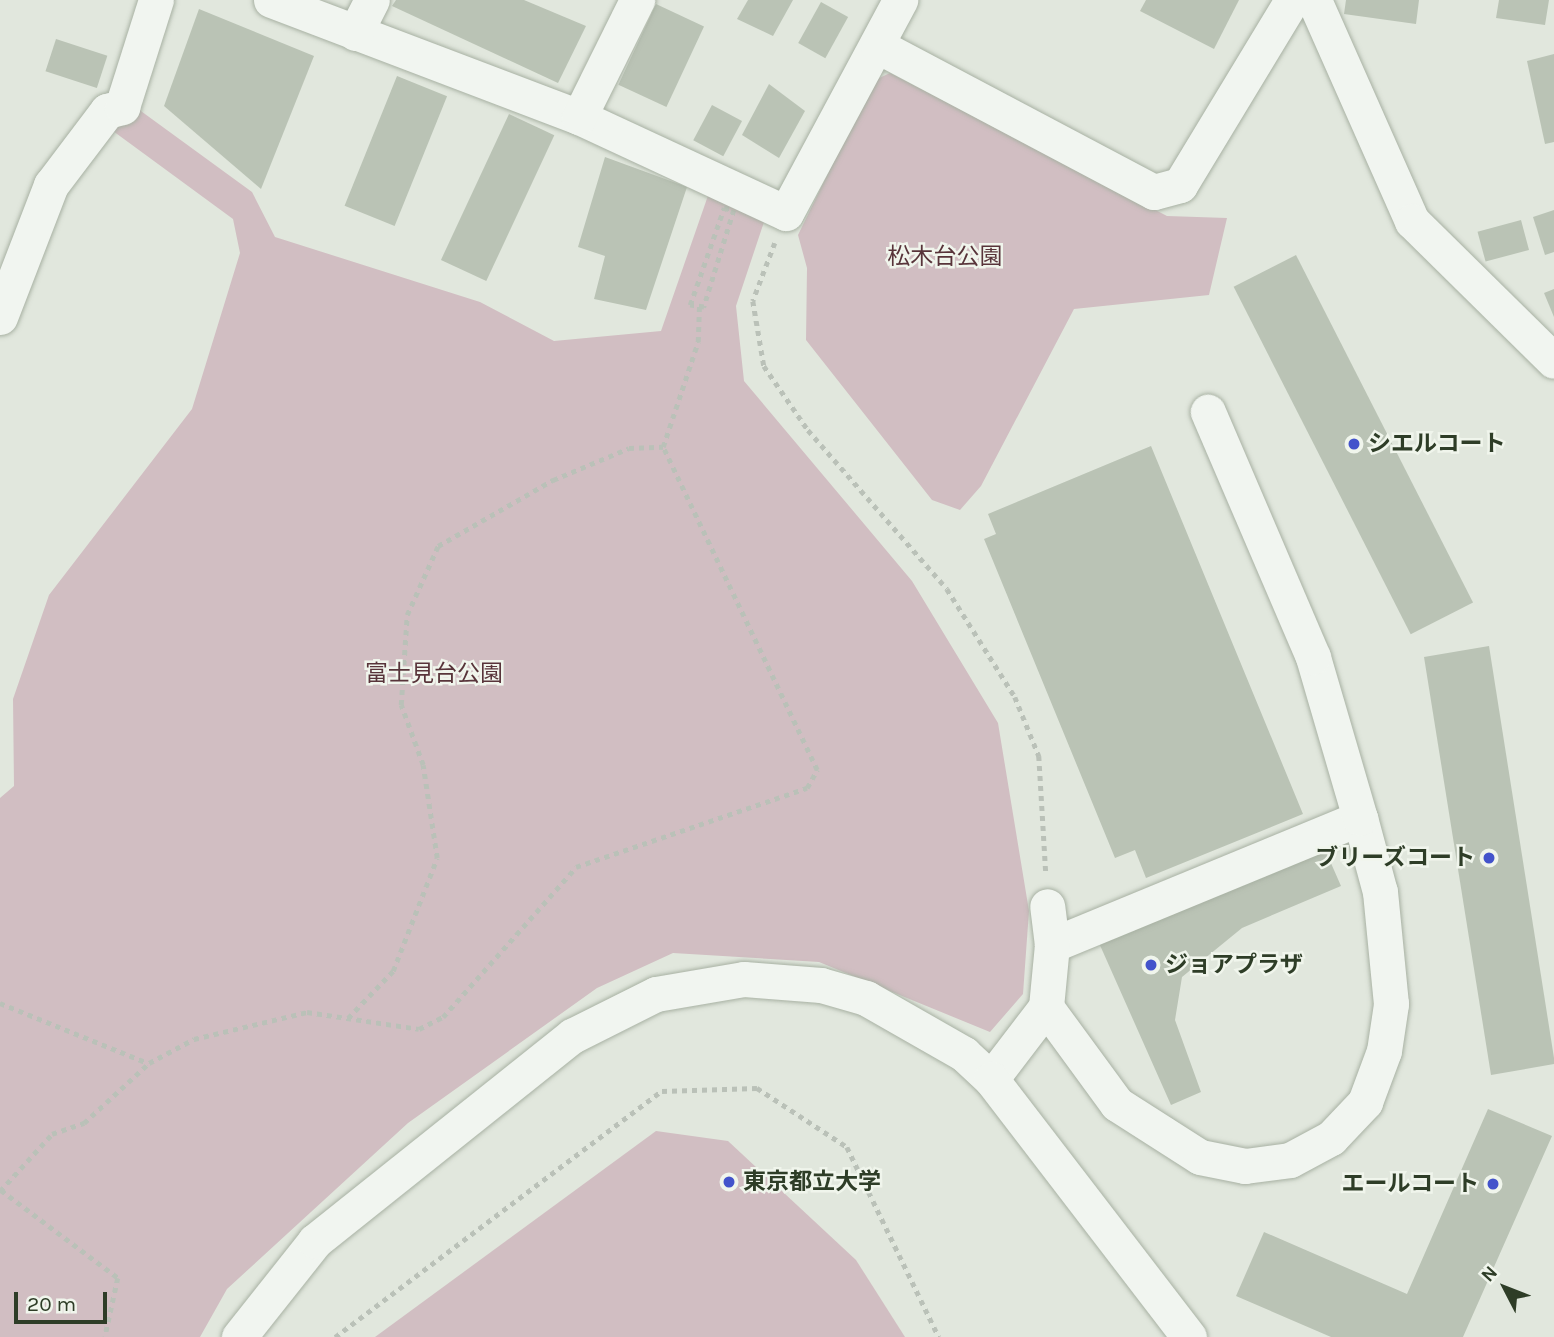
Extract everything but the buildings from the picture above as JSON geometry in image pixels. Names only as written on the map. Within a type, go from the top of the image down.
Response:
[{"type":"street","points":[[0,317],[51,185],[107,111],[122,107],[156,0]]},
{"type":"street","points":[[271,0],[579,117],[786,213],[878,46],[900,0]]},
{"type":"street","points":[[355,33],[372,0]]},
{"type":"street","points":[[579,117],[637,0]]},
{"type":"street","points":[[878,46],[1154,192],[1180,186],[1292,0]]},
{"type":"street","points":[[1314,0],[1412,221],[1552,354]]},
{"type":"street","points":[[1046,1007],[1117,1104],[1200,1157],[1245,1166],[1290,1160],[1331,1138],[1365,1102],[1384,1051],[1391,1004],[1380,892],[1360,818],[1313,657],[1208,412]]},
{"type":"street","points":[[1052,945],[1360,818]]},
{"type":"street","points":[[991,1079],[1046,1007],[1052,945],[1047,906]]},
{"type":"street","points":[[239,1337],[283,1276],[349,1210],[572,1036],[656,994],[744,979],[841,990],[927,1028],[991,1079],[1189,1337]]},
{"type":"path","points":[[724,208],[734,210],[704,307],[699,306],[690,305],[724,208]]},
{"type":"path","points":[[786,213],[753,301],[764,366],[808,429],[947,589],[1015,697],[1038,756],[1047,906]]},
{"type":"path","points":[[105,1337],[118,1278],[1,1190],[52,1134],[84,1123],[149,1063],[194,1039],[248,1023],[307,1012],[419,1029],[443,1017],[576,867],[807,788],[817,770],[663,447],[698,342],[699,306]]},
{"type":"path","points":[[348,1018],[393,971],[437,858],[423,765],[401,705],[407,615],[438,546],[553,480],[629,448],[663,447]]},
{"type":"path","points":[[0,1003],[149,1063]]},
{"type":"path","points":[[335,1337],[662,1091],[757,1088],[846,1147],[939,1337]]},
{"type":"green space","name":"松木台公園","points":[[890,73],[1167,216],[1227,218],[1209,295],[1074,309],[981,486],[960,510],[932,500],[806,340],[807,268],[798,235],[873,81]]},
{"type":"green space","name":"富士見台公園","points":[[134,106],[252,192],[275,237],[480,302],[554,341],[661,331],[711,187],[767,213],[736,306],[744,381],[912,581],[998,723],[1029,911],[1023,994],[990,1032],[819,962],[673,953],[597,988],[408,1123],[227,1289],[200,1337],[0,1337],[0,798],[14,786],[13,699],[49,595],[192,409],[240,253],[233,219],[113,131]]},
{"type":"green space","points":[[656,1131],[728,1141],[856,1260],[905,1337],[375,1337]]},
{"type":"place","name":"シエルコート","points":[[1354,444]]},
{"type":"place","name":"ブリーズコート","points":[[1489,858]]},
{"type":"place","name":"ジョアプラザ","points":[[1151,965]]},
{"type":"place","name":"東京都立大学","points":[[729,1182]]},
{"type":"place","name":"エールコート","points":[[1493,1184]]}]
